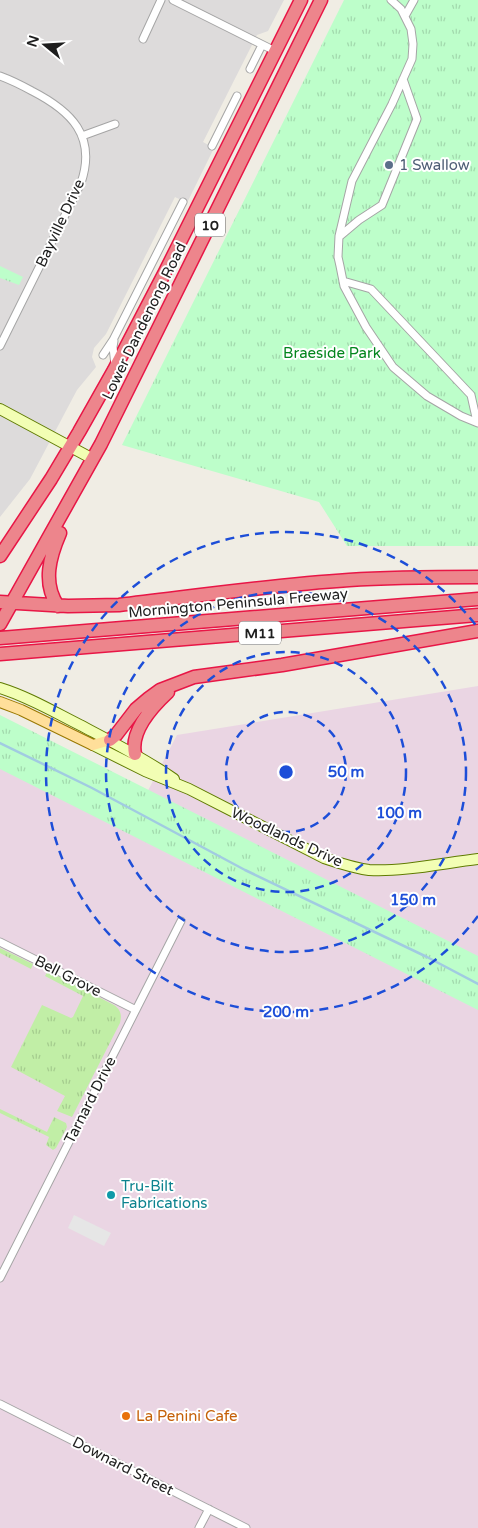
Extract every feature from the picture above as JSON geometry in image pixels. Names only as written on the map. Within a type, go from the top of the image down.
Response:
[{"type":"highway","name":"Lower Dandenong Road","points":[[0,556],[71,447],[114,370],[301,0]]},
{"type":"highway","name":"Lower Dandenong Road","points":[[0,624],[6,603],[93,460],[321,0]]},
{"type":"highway","points":[[58,606],[50,586],[48,570],[55,544],[86,473]]},
{"type":"highway","points":[[6,603],[58,606],[119,605],[349,580],[478,577]]},
{"type":"highway","name":"Mornington Peninsula Freeway","points":[[0,638],[478,599]]},
{"type":"highway","name":"Mornington Peninsula Freeway","points":[[0,654],[478,614]]},
{"type":"highway","points":[[110,740],[136,709],[148,698],[160,690],[194,677],[282,665],[478,631]]},
{"type":"highway","points":[[134,754],[134,746],[144,718],[158,701],[179,682]]},
{"type":"main road","name":"Woodlands Drive","points":[[0,702],[21,710],[93,745]]},
{"type":"main road","points":[[93,745],[110,740]]},
{"type":"street","points":[[143,39],[162,0]]},
{"type":"street","points":[[173,0],[275,51]]},
{"type":"street","points":[[390,0],[401,10],[411,29],[412,59],[404,79],[352,181],[339,236],[338,257],[344,286],[366,327],[393,367],[427,396],[460,416],[477,423]]},
{"type":"street","points":[[405,16],[414,0]]},
{"type":"street","points":[[250,69],[262,45]]},
{"type":"street","name":"Bayville Drive","points":[[0,76],[59,106],[72,120],[82,136],[85,157],[85,167],[81,183],[0,346]]},
{"type":"street","points":[[339,236],[382,204],[416,119],[404,79]]},
{"type":"street","points":[[212,146],[237,96]]},
{"type":"street","points":[[82,136],[115,124]]},
{"type":"street","points":[[220,130],[232,136]]},
{"type":"street","name":"Lower Dandenong Road","points":[[103,355],[115,337],[183,202]]},
{"type":"street","name":"Lower Dandenong Road","points":[[176,217],[193,215]]},
{"type":"street","points":[[343,280],[371,290],[472,395],[477,423]]},
{"type":"street","name":"Lower Dandenong Road","points":[[114,370],[113,347],[115,337]]},
{"type":"street","points":[[0,409],[93,460]]},
{"type":"street","name":"Woodlands Drive","points":[[0,688],[30,699],[110,740],[158,767],[189,789]]},
{"type":"street","name":"Woodlands Drive","points":[[93,745],[145,771],[189,789],[324,858],[347,866],[369,870],[391,870],[478,859]]},
{"type":"street","name":"Tarnard Drive","points":[[0,1278],[181,921]]},
{"type":"street","name":"Bell Grove","points":[[0,942],[136,1010]]},
{"type":"street","name":"Downard Street","points":[[0,1404],[246,1528]]},
{"type":"street","points":[[199,1528],[209,1509]]},
{"type":"shaded area","points":[[0,0],[284,0],[268,31],[257,35],[203,142],[214,148],[187,203],[175,197],[106,334],[94,348],[92,357],[96,367],[77,390],[30,479],[0,517]]},
{"type":"shaded area","points":[[478,686],[478,1528],[0,1528],[0,763],[128,829],[177,735]]},
{"type":"shaded area","points":[[74,1215],[111,1233],[104,1246],[68,1228]]},
{"type":"green space","name":"Braeside Park","points":[[344,0],[478,0],[478,546],[347,546],[319,502],[122,445]]},
{"type":"green space","points":[[0,266],[23,277],[19,285],[0,278]]},
{"type":"green space","points":[[0,715],[478,956],[478,1010],[0,769]]},
{"type":"green space","points":[[0,948],[33,964],[31,969],[0,953]]},
{"type":"green space","points":[[48,971],[114,1005],[121,1015],[120,1023],[72,1117],[57,1111],[65,1096],[11,1067],[42,1005],[71,1018],[83,996],[45,976]]},
{"type":"green space","points":[[0,1109],[47,1132],[54,1117],[66,1123],[67,1127],[56,1148],[53,1150],[46,1145],[49,1137],[0,1113]]},
{"type":"waterway","points":[[0,743],[92,788],[245,870],[427,957],[478,984]]},
{"type":"place","name":"1 Swallow","points":[[389,165]]},
{"type":"place","name":"Tru-Bilt Fabrications","points":[[111,1195]]},
{"type":"place","name":"La Penini Cafe","points":[[126,1416]]}]
